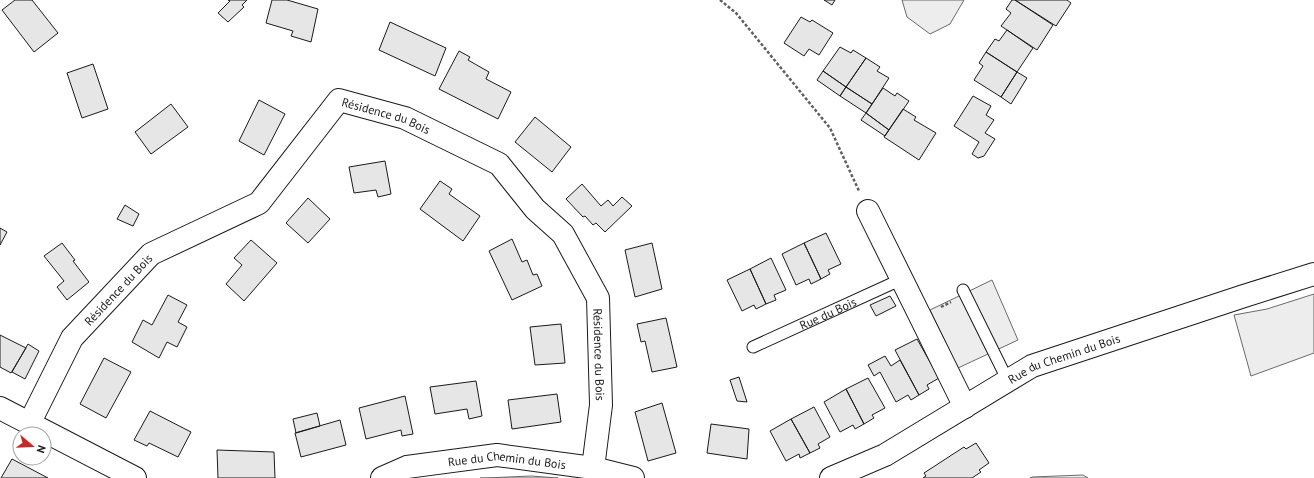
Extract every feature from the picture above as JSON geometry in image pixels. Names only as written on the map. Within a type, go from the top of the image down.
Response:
[{"type":"street","name":"Résidence du Bois","points":[[29,424],[72,338],[151,254],[259,203],[339,100],[405,118],[499,164],[535,209],[563,234],[598,298],[601,406],[593,468]]},
{"type":"street","points":[[868,211],[965,406]]},
{"type":"street","name":"Rue du Chemin du Bois","points":[[830,478],[885,455],[1032,366],[1314,274]]},
{"type":"street","points":[[0,408],[135,478]]},
{"type":"street","name":"Rue du Chemin du Bois","points":[[382,478],[406,467],[497,455],[593,468],[633,478]]},
{"type":"lane","name":"Rue du Bois","points":[[753,347],[902,279]]},
{"type":"lane","points":[[963,290],[1008,381]]},
{"type":"path","points":[[720,0],[736,13],[830,128],[868,211]]},
{"type":"shaded area","points":[[902,0],[964,0],[950,24],[930,34],[907,17]]},
{"type":"shaded area","points":[[992,280],[1018,340],[958,368],[930,310]]},
{"type":"shaded area","points":[[1314,294],[1314,353],[1251,376],[1234,315],[1267,309]]},
{"type":"shaded area","points":[[1083,475],[1088,478],[1030,478],[1032,477]]},
{"type":"shaded area","points":[[531,476],[558,478],[485,478]]},
{"type":"building","points":[[15,0],[32,0],[58,33],[34,52],[2,10]]},
{"type":"building","points":[[228,0],[247,0],[242,5],[244,7],[228,22],[218,13],[230,1]]},
{"type":"building","points":[[272,0],[287,0],[318,9],[311,42],[291,36],[293,31],[266,23]]},
{"type":"building","points":[[824,0],[835,0],[832,5]]},
{"type":"building","points":[[1012,0],[1015,0],[1053,25],[1037,50],[1001,26],[1011,13],[1006,9]]},
{"type":"building","points":[[1015,0],[1067,0],[1071,3],[1056,26]]},
{"type":"building","points":[[801,17],[810,22],[812,20],[833,33],[819,55],[809,49],[804,56],[784,43]]},
{"type":"building","points":[[390,22],[446,48],[435,76],[379,50]]},
{"type":"building","points":[[1007,30],[1033,48],[1017,72],[986,52],[995,39],[999,41]]},
{"type":"building","points":[[840,47],[851,53],[853,50],[866,58],[846,87],[823,71]]},
{"type":"building","points":[[459,51],[470,57],[468,60],[489,72],[486,79],[511,92],[498,119],[439,89]]},
{"type":"building","points":[[986,52],[1017,72],[1001,97],[974,80],[983,66],[979,63]]},
{"type":"building","points":[[866,58],[880,67],[877,71],[889,78],[872,104],[846,87]]},
{"type":"building","points":[[93,64],[108,109],[82,118],[67,73]]},
{"type":"building","points":[[823,71],[846,87],[840,96],[817,80]]},
{"type":"building","points":[[1017,72],[1027,78],[1011,104],[1001,97]]},
{"type":"building","points":[[846,87],[872,104],[866,113],[840,96]]},
{"type":"building","points":[[883,88],[895,96],[897,93],[909,101],[889,130],[866,113]]},
{"type":"building","points":[[973,96],[991,106],[986,115],[994,120],[985,133],[995,139],[984,156],[978,158],[972,154],[979,142],[954,126]]},
{"type":"building","points":[[259,100],[285,114],[264,155],[239,141]]},
{"type":"building","points":[[171,104],[188,127],[151,154],[135,132]]},
{"type":"building","points":[[903,109],[916,117],[914,120],[936,133],[919,160],[884,137]]},
{"type":"building","points":[[866,113],[889,130],[885,136],[861,120]]},
{"type":"building","points":[[535,117],[571,147],[552,172],[515,142]]},
{"type":"building","points":[[385,161],[391,194],[378,197],[376,190],[354,193],[349,167]]},
{"type":"building","points":[[440,181],[452,189],[449,194],[480,216],[463,241],[420,209]]},
{"type":"building","points":[[582,184],[601,206],[608,200],[613,206],[622,197],[632,206],[605,232],[596,223],[593,225],[585,216],[583,217],[566,199]]},
{"type":"building","points":[[308,198],[330,219],[308,243],[286,223]]},
{"type":"building","points":[[125,205],[139,214],[133,226],[117,219]]},
{"type":"building","points":[[0,228],[7,232],[0,245]]},
{"type":"building","points":[[826,233],[841,264],[828,270],[830,274],[821,279],[804,243]]},
{"type":"building","points":[[512,239],[522,262],[527,260],[533,275],[537,274],[542,286],[512,300],[489,251]]},
{"type":"building","points":[[251,240],[277,263],[244,301],[226,284],[242,265],[234,258]]},
{"type":"building","points":[[62,243],[75,260],[73,261],[89,282],[67,300],[57,287],[64,281],[44,256]]},
{"type":"building","points":[[652,243],[662,289],[635,297],[625,250]]},
{"type":"building","points":[[804,243],[821,279],[811,284],[809,279],[796,285],[782,254]]},
{"type":"building","points":[[771,258],[786,290],[774,295],[776,300],[766,304],[750,269]]},
{"type":"building","points":[[750,269],[766,304],[756,309],[754,305],[742,311],[727,280]]},
{"type":"building","points":[[168,295],[187,305],[178,322],[187,327],[177,347],[167,342],[159,358],[132,342],[143,320],[152,325]]},
{"type":"building","points":[[890,296],[896,306],[876,316],[870,305]]},
{"type":"building","points":[[666,318],[677,367],[652,372],[645,341],[641,342],[637,324]]},
{"type":"building","points":[[561,324],[565,363],[535,365],[530,327]]},
{"type":"building","points":[[0,335],[26,348],[11,373],[0,367]]},
{"type":"building","points":[[917,339],[939,378],[927,385],[929,389],[919,395],[895,350]]},
{"type":"building","points":[[28,344],[39,351],[25,379],[12,372]]},
{"type":"building","points":[[885,356],[891,366],[900,360],[919,395],[911,400],[908,395],[896,402],[880,372],[874,376],[868,365]]},
{"type":"building","points":[[104,358],[131,372],[106,418],[80,404]]},
{"type":"building","points":[[739,377],[747,402],[737,401],[730,380]]},
{"type":"building","points":[[868,378],[885,408],[872,415],[874,418],[864,424],[846,389]]},
{"type":"building","points":[[476,381],[482,416],[469,419],[467,409],[435,414],[430,387]]},
{"type":"building","points":[[846,389],[864,424],[855,429],[853,425],[840,432],[824,402]]},
{"type":"building","points":[[557,394],[561,422],[512,429],[508,400]]},
{"type":"building","points":[[405,396],[413,434],[402,436],[401,430],[366,439],[359,408]]},
{"type":"building","points":[[662,403],[676,453],[648,461],[635,412]]},
{"type":"building","points":[[814,407],[830,437],[818,444],[820,448],[810,453],[791,419]]},
{"type":"building","points":[[150,411],[191,432],[178,457],[149,443],[147,446],[134,440]]},
{"type":"building","points":[[317,413],[320,426],[296,433],[293,419]]},
{"type":"building","points":[[791,419],[810,453],[800,458],[799,454],[786,461],[770,431]]},
{"type":"building","points":[[340,420],[346,445],[301,457],[295,433]]},
{"type":"building","points":[[711,424],[749,429],[747,459],[707,453]]},
{"type":"building","points":[[976,443],[989,463],[979,470],[981,472],[972,478],[923,478],[926,476],[924,473],[964,447],[966,449]]},
{"type":"building","points":[[217,450],[274,452],[275,478],[218,478]]},
{"type":"building","points":[[12,459],[12,466],[25,466],[48,478],[1,478]]}]
